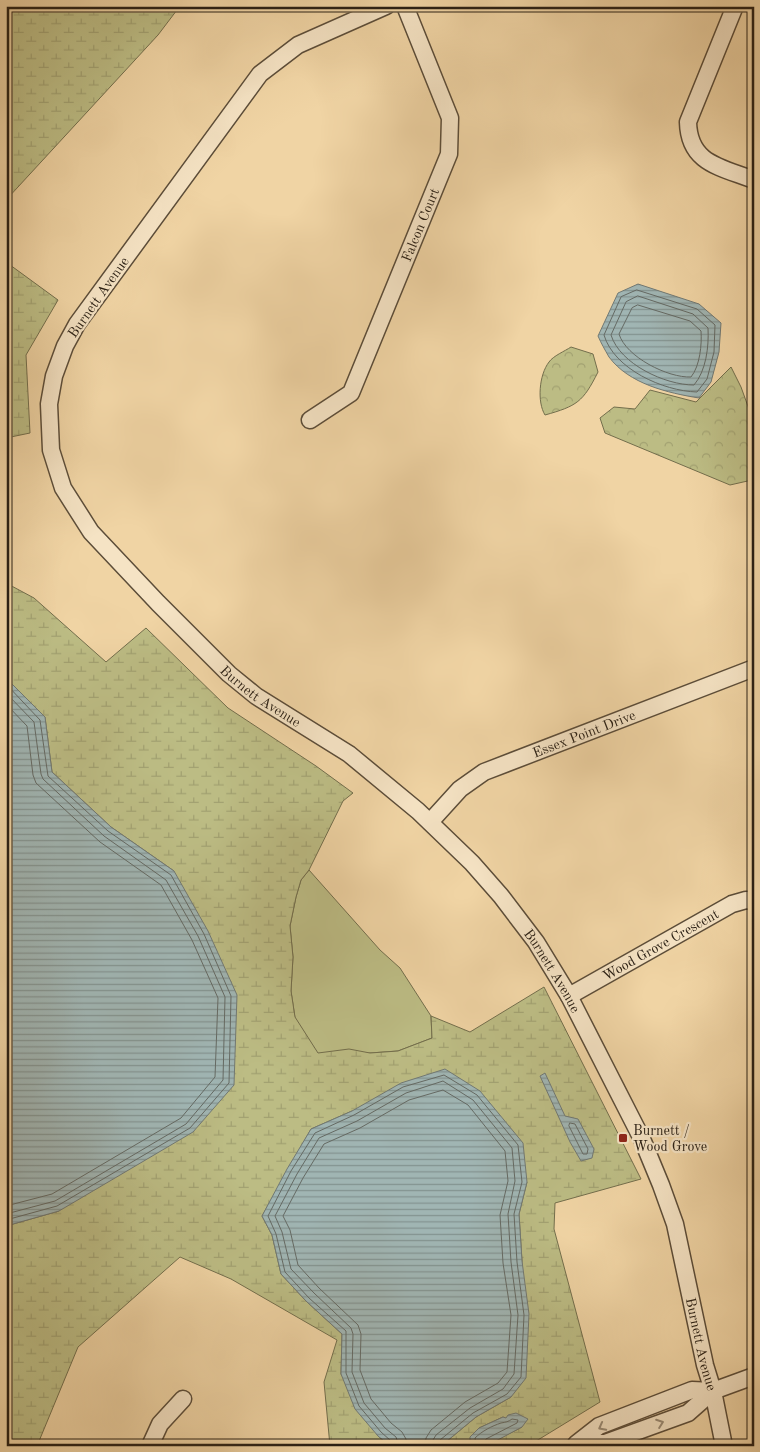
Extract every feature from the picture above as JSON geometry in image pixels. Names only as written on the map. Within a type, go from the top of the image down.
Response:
[{"type":"street","name":"Burnett Avenue","points":[[386,6],[298,45],[260,74],[77,324],[65,346],[54,376],[49,404],[51,450],[63,488],[91,532],[158,603],[229,674],[256,696],[349,754],[430,822],[472,863],[501,896],[536,942],[569,996],[642,1139],[661,1185],[675,1224],[724,1446]]},
{"type":"street","name":"Falcon Court","points":[[310,420],[351,393],[449,154],[450,118],[405,6]]},
{"type":"street","points":[[735,6],[688,122],[688,133],[693,148],[702,158],[754,180]]},
{"type":"street","name":"Essex Point Drive","points":[[430,822],[460,789],[484,772],[754,668]]},
{"type":"street","name":"Wood Grove Crescent","points":[[569,996],[732,904],[746,900],[754,901]]},
{"type":"street","points":[[577,1445],[605,1443],[688,1413],[713,1391],[754,1376]]},
{"type":"street","points":[[150,1446],[160,1424],[183,1399]]},
{"type":"green space","points":[[6,6],[180,6],[158,35],[6,200]]},
{"type":"green space","points":[[6,262],[58,300],[26,355],[30,433],[6,438]]},
{"type":"green space","points":[[571,347],[593,354],[598,372],[588,390],[578,401],[565,409],[545,415],[542,410],[540,396],[543,374],[551,360]]},
{"type":"green space","points":[[731,367],[741,387],[754,423],[754,476],[752,480],[730,485],[605,433],[600,418],[614,407],[635,409],[650,390],[696,402]]},
{"type":"green space","points":[[6,583],[34,598],[106,662],[146,628],[228,708],[316,766],[353,793],[343,801],[309,870],[301,880],[290,926],[293,957],[291,991],[295,1017],[318,1053],[349,1049],[370,1053],[398,1051],[432,1038],[431,1016],[470,1032],[544,987],[641,1179],[555,1203],[554,1229],[600,1402],[528,1446],[485,1446],[522,1427],[503,1417],[479,1428],[473,1445],[478,1446],[441,1446],[476,1417],[511,1397],[522,1261],[519,1214],[527,1182],[352,1111],[311,1129],[262,1216],[272,1235],[281,1274],[306,1301],[342,1334],[341,1374],[378,1436],[390,1446],[330,1446],[324,1382],[337,1340],[231,1279],[180,1257],[78,1347],[37,1446],[6,1446],[6,1226],[59,1211],[174,871],[111,827],[52,772],[45,717],[6,678]]},
{"type":"green space","points":[[309,870],[380,950],[400,968],[431,1016],[432,1038],[398,1051],[318,1054],[295,1018],[291,991],[293,957],[290,926],[301,880]]},
{"type":"water","points":[[638,284],[699,304],[721,323],[719,352],[711,382],[699,398],[662,390],[638,381],[617,366],[603,346],[598,336],[618,293]]},
{"type":"water","points":[[6,678],[45,717],[52,772],[111,827],[174,871],[208,931],[237,995],[234,1085],[193,1132],[59,1211],[6,1226]]},
{"type":"water","points":[[445,1069],[480,1091],[523,1143],[527,1182],[519,1214],[522,1261],[529,1314],[526,1378],[511,1397],[476,1417],[441,1446],[390,1446],[378,1436],[355,1409],[341,1374],[342,1334],[306,1301],[281,1274],[272,1235],[262,1216],[311,1129],[352,1111],[401,1083]]},
{"type":"water","points":[[545,1073],[565,1116],[578,1119],[594,1149],[592,1158],[581,1161],[570,1142],[540,1076]]},
{"type":"water","points":[[516,1413],[528,1419],[522,1427],[485,1446],[470,1443],[470,1437],[479,1428]]},
{"type":"place","name":"Burnett / Wood Grove","points":[[623,1138]]}]
